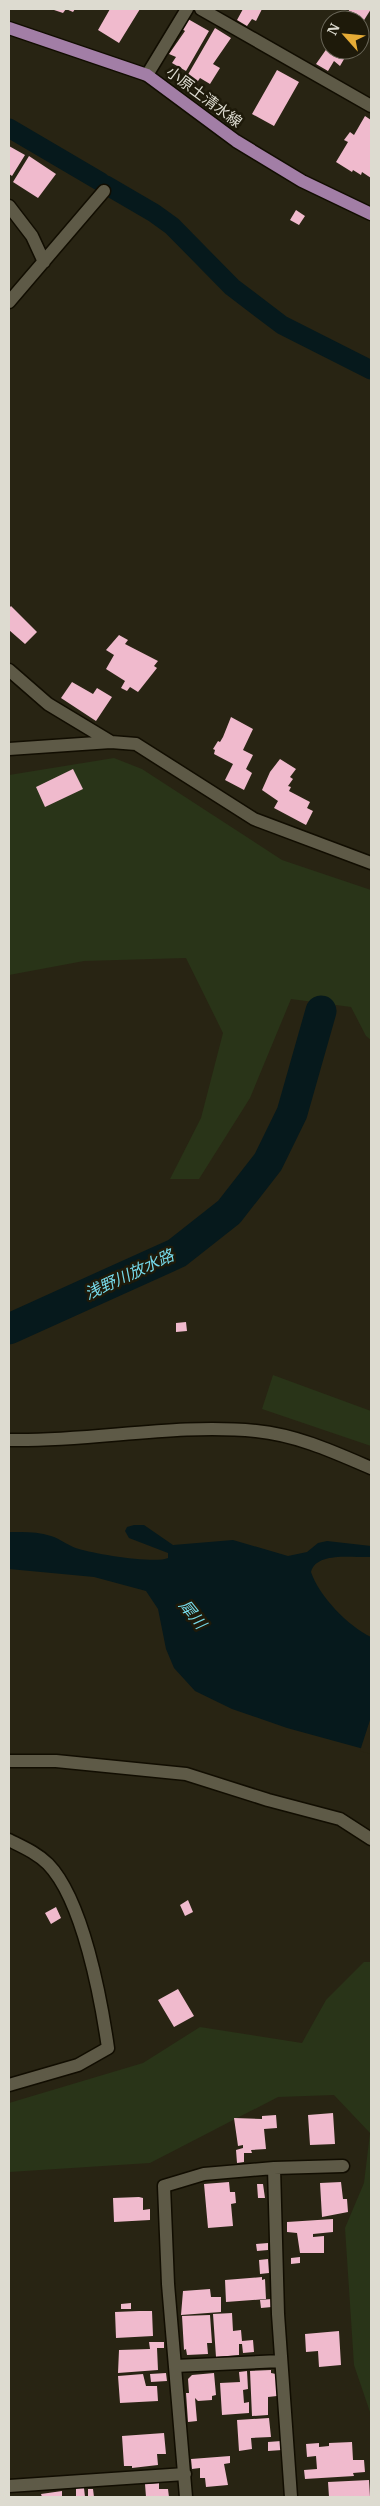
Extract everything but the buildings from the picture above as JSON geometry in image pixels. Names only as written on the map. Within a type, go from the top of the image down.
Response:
[{"type":"main road","name":"小原土清水線","points":[[9,28],[148,75],[236,141],[302,181],[371,214]]},
{"type":"street","points":[[148,75],[187,9]]},
{"type":"street","points":[[201,9],[371,106]]},
{"type":"street","points":[[9,302],[104,192]]},
{"type":"street","points":[[9,206],[32,236],[44,262]]},
{"type":"street","points":[[9,670],[48,704],[111,742]]},
{"type":"street","points":[[9,749],[111,742],[136,744],[254,819],[371,864]]},
{"type":"street","points":[[9,1440],[46,1441],[122,1436],[179,1429],[257,1431],[305,1440],[371,1468]]},
{"type":"street","points":[[9,1761],[56,1761],[186,1774],[268,1800],[340,1819],[371,1839]]},
{"type":"street","points":[[9,1840],[37,1854],[70,1896],[100,1993],[108,2048],[78,2065],[9,2084]]},
{"type":"street","points":[[186,2497],[168,2284],[164,2186],[204,2174],[274,2168],[342,2166]]},
{"type":"street","points":[[274,2168],[281,2361],[291,2497]]},
{"type":"street","points":[[175,2366],[281,2361]]},
{"type":"street","points":[[9,2486],[185,2474]]},
{"type":"green space","points":[[114,758],[142,769],[282,860],[371,890],[371,1040],[366,1036],[351,1007],[291,999],[250,1098],[199,1179],[170,1179],[201,1118],[223,1033],[186,958],[84,961],[9,975],[9,775]]},
{"type":"green space","points":[[273,1375],[371,1411],[371,1446],[262,1409]]},
{"type":"green space","points":[[364,1962],[371,1962],[371,2415],[354,2365],[345,2228],[364,2183],[370,2133],[334,2095],[278,2097],[150,2163],[9,2172],[9,2103],[143,2063],[200,2027],[302,2043],[326,2000]]},
{"type":"water","name":"犀川","points":[[144,1525],[173,1545],[233,1540],[288,1556],[307,1552],[318,1543],[327,1541],[371,1546],[371,1557],[328,1558],[314,1565],[311,1572],[321,1591],[335,1609],[353,1626],[371,1637],[371,1751],[287,1728],[232,1709],[195,1691],[174,1668],[166,1649],[158,1609],[146,1591],[94,1577],[9,1569],[9,1532],[46,1534],[76,1548],[111,1556],[151,1560],[168,1558],[168,1553],[129,1538],[125,1531],[127,1527]]},
{"type":"pier","points":[[371,1717],[371,1754],[360,1751]]},
{"type":"waterway","points":[[9,128],[101,182]]},
{"type":"waterway","points":[[106,185],[154,213],[172,226],[232,287],[282,325],[371,370]]},
{"type":"waterway","name":"浅野川放水路","points":[[9,1329],[177,1253],[229,1212],[268,1162],[292,1113],[321,1011]]}]
